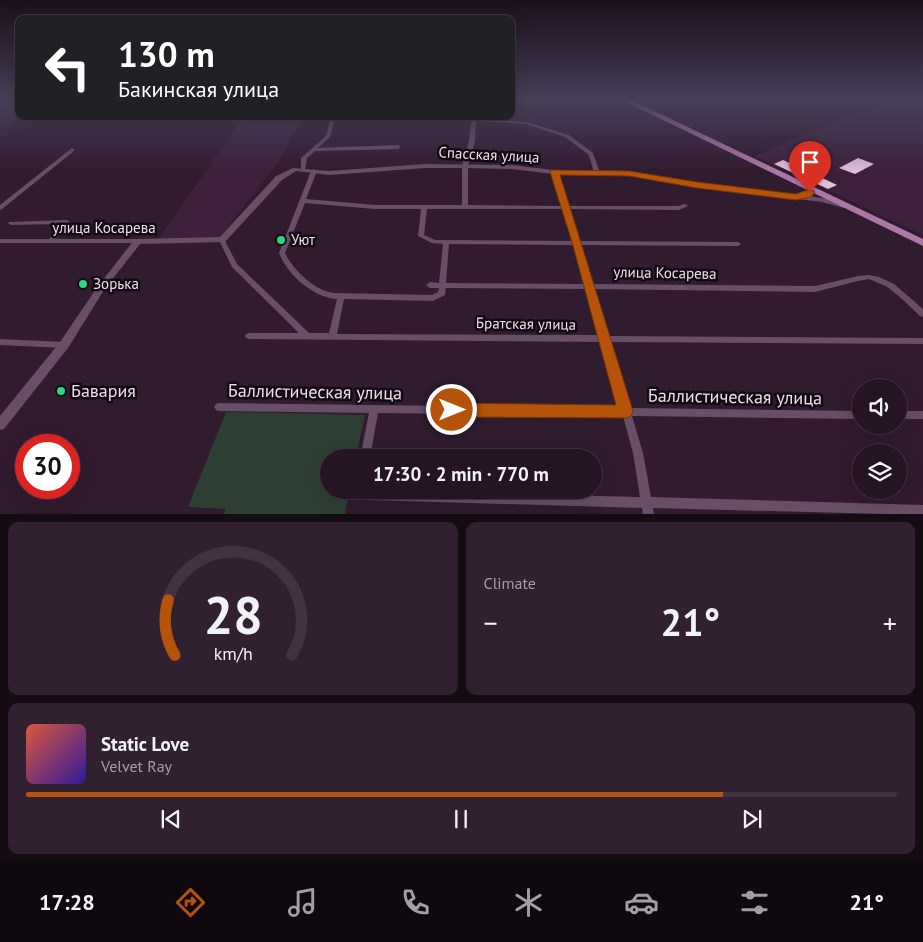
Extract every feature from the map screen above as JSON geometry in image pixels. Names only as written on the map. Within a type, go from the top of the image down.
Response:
[{"type":"main road","points":[[675,124],[923,243]]},
{"type":"street","points":[[303,169],[304,158],[330,133],[332,124]]},
{"type":"street","points":[[464,207],[465,166],[472,141],[473,124]]},
{"type":"street","points":[[530,124],[567,136],[591,154],[598,173]]},
{"type":"street","points":[[313,150],[398,146]]},
{"type":"street","points":[[0,208],[72,150]]},
{"type":"street","name":"Спасская улица","points":[[222,240],[279,178],[288,171],[303,169],[328,173],[425,166],[465,166],[511,167],[554,172],[629,173],[697,185],[822,200],[846,206]]},
{"type":"street","points":[[314,171],[282,253],[285,262],[326,295],[433,298],[442,293],[446,243]]},
{"type":"street","points":[[554,172],[577,242],[638,452],[649,514]]},
{"type":"street","points":[[796,197],[808,195],[809,188]]},
{"type":"street","points":[[303,201],[374,207],[424,208],[678,208],[685,206]]},
{"type":"street","points":[[424,208],[422,236],[426,240],[446,243],[738,244]]},
{"type":"street","points":[[11,223],[67,222],[51,241]]},
{"type":"street","points":[[222,240],[234,265],[307,336]]},
{"type":"street","name":"улица Косарева","points":[[0,242],[222,240]]},
{"type":"street","points":[[0,425],[64,345],[102,288],[138,241]]},
{"type":"street","name":"улица Косарева","points":[[430,285],[815,289],[868,277],[880,281],[906,298],[923,314]]},
{"type":"street","points":[[332,336],[341,296]]},
{"type":"street","name":"Братская улица","points":[[249,336],[923,341]]},
{"type":"street","points":[[0,342],[64,345]]},
{"type":"street","name":"Баллистическая улица","points":[[219,406],[852,415]]},
{"type":"street","points":[[367,449],[374,409]]},
{"type":"street","points":[[907,415],[923,416]]},
{"type":"street","points":[[508,499],[923,510]]},
{"type":"shaded area","points":[[238,124],[299,124],[280,160],[220,237],[159,238]]},
{"type":"shaded area","points":[[831,124],[923,124],[923,235],[755,156]]},
{"type":"green space","points":[[226,412],[365,415],[358,449],[320,449],[320,499],[348,499],[345,514],[224,514],[226,509],[188,507]]},
{"type":"building","points":[[858,158],[874,164],[855,174],[839,168]]},
{"type":"building","points":[[783,160],[837,185],[828,189],[774,164]]},
{"type":"place","name":"Уют","points":[[281,240]]},
{"type":"place","name":"Зорька","points":[[83,284]]},
{"type":"place","name":"Бавария","points":[[61,391]]},
{"type":"route","points":[[452,410],[626,411],[577,242],[554,172],[629,173],[697,185],[796,197],[807,195],[810,192]]}]
